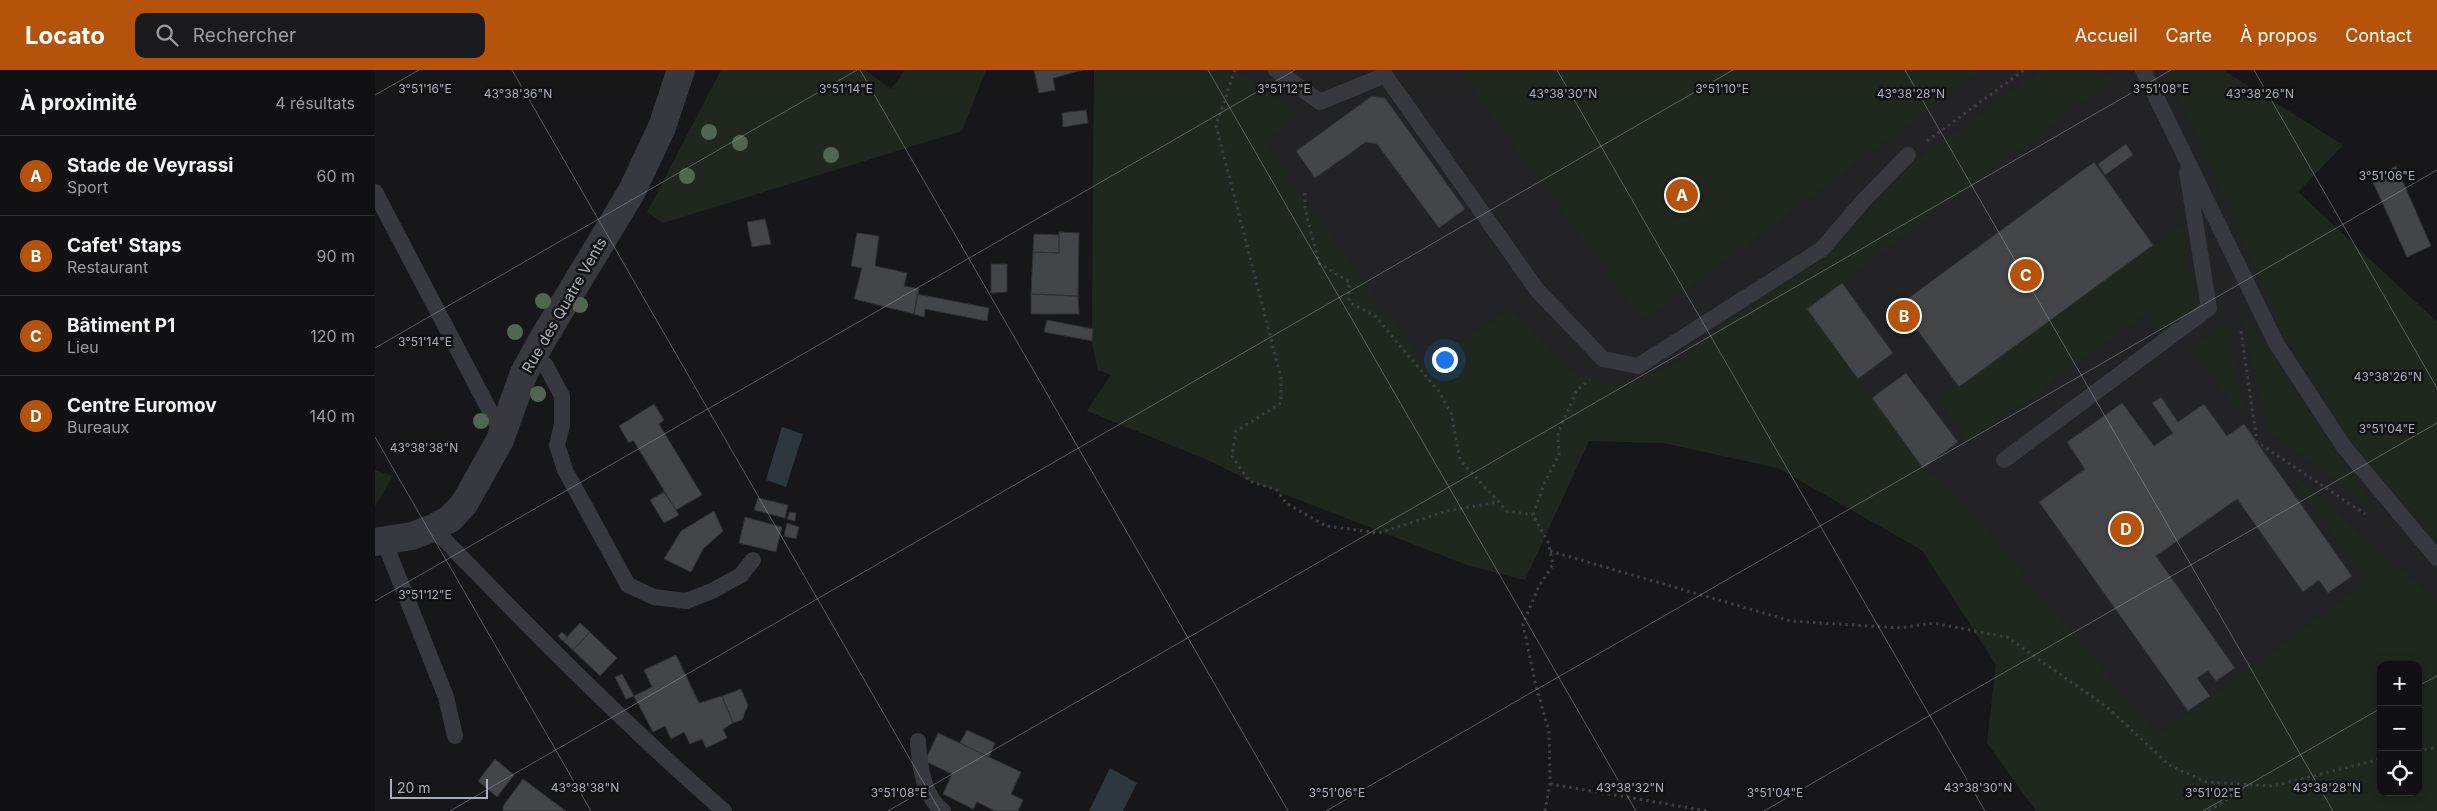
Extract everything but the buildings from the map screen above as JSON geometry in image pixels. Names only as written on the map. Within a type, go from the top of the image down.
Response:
[{"type":"street","name":"Rue des Quatre Vents","points":[[380,541],[412,536],[433,528],[450,519],[464,504],[502,434],[525,373],[534,355],[633,191],[662,128],[681,70]]},
{"type":"lane","points":[[1275,70],[1320,102],[1385,75],[1537,290],[1603,359],[1638,366],[1822,248],[1864,200],[1908,155]]},
{"type":"lane","points":[[2143,70],[2276,343],[2344,447],[2437,558]]},
{"type":"lane","points":[[2004,460],[2209,308],[2183,153]]},
{"type":"lane","points":[[375,192],[502,434]]},
{"type":"lane","points":[[534,355],[546,366],[562,396],[562,425],[557,445],[565,470],[628,585],[654,597],[687,601],[712,591],[741,575],[753,560]]},
{"type":"lane","points":[[433,528],[508,606],[669,763],[724,811]]},
{"type":"lane","points":[[380,541],[446,697],[455,736]]},
{"type":"lane","points":[[918,741],[919,762],[926,788],[943,811]]},
{"type":"path","points":[[1235,70],[1216,125],[1281,378],[1281,403],[1236,431],[1232,456],[1249,481],[1277,490],[1286,503],[1327,526],[1379,533],[1447,511],[1498,502]]},
{"type":"path","points":[[1908,155],[2024,70]]},
{"type":"path","points":[[1305,193],[1305,209],[1319,263],[1349,282],[1349,302],[1375,316],[1440,393],[1451,413],[1460,460],[1507,511],[1533,515]]},
{"type":"path","points":[[2239,323],[2257,442],[2371,518]]},
{"type":"path","points":[[1545,811],[1549,784],[1549,732],[1535,682],[1523,624],[1539,586],[1553,565],[1548,542],[1533,515],[1545,482],[1559,454],[1558,433],[1577,390],[1615,361]]},
{"type":"path","points":[[1550,551],[1791,621],[1900,628],[1933,623],[2007,637],[2109,708],[2169,765],[2206,782],[2273,786],[2377,760]]},
{"type":"path","points":[[2422,750],[2437,747]]},
{"type":"path","points":[[1549,784],[1707,811]]},
{"type":"path","points":[[2209,811],[2249,784]]},
{"type":"shaded area","points":[[721,70],[865,70],[891,89],[905,70],[986,70],[962,131],[663,223],[647,212]]},
{"type":"shaded area","points":[[1094,70],[2223,70],[2343,145],[2298,192],[2437,322],[2437,811],[2036,811],[1987,743],[1996,665],[1930,555],[1778,468],[1664,443],[1589,441],[1525,580],[1467,565],[1248,480],[1208,460],[1087,411],[1111,375],[1098,370],[1092,342]]},
{"type":"shaded area","points":[[1094,70],[1238,70],[1301,116],[1262,141],[1424,364],[1511,309],[1561,363],[1590,381],[1625,385],[1675,365],[1720,326],[1830,254],[1915,162],[2041,70],[2093,70],[2116,77],[1807,309],[1923,468],[1948,485],[2158,737],[2368,581],[2283,466],[2437,601],[2437,811],[2036,811],[1987,743],[1996,665],[1922,550],[1778,468],[1664,443],[1589,441],[1525,580],[1467,565],[1248,480],[1208,460],[1087,411],[1111,375],[1098,370],[1092,342]]},
{"type":"shaded area","points":[[1459,70],[1982,70],[1644,321]]},
{"type":"shaded area","points":[[2169,70],[2223,70],[2343,145],[2298,192],[2437,322],[2437,541],[2351,442],[2286,338],[2199,139],[2171,81]]},
{"type":"shaded area","points":[[2183,224],[2197,309],[2162,334],[2147,313],[1969,442],[1938,399]]},
{"type":"shaded area","points":[[2243,314],[2376,511],[2268,431]]},
{"type":"shaded area","points":[[2228,323],[2245,416],[2188,350]]},
{"type":"shaded area","points":[[782,427],[803,434],[786,487],[766,480]]},
{"type":"shaded area","points":[[375,470],[393,476],[375,506]]},
{"type":"shaded area","points":[[1110,768],[1137,783],[1123,811],[1089,811]]},
{"type":"place","name":"Stade de Veyrassi","points":[[1682,195]]},
{"type":"place","name":"Bâtiment P1","points":[[2026,275]]},
{"type":"place","name":"Cafet' Staps","points":[[1904,316]]},
{"type":"place","name":"Centre Euromov","points":[[2126,529]]}]
